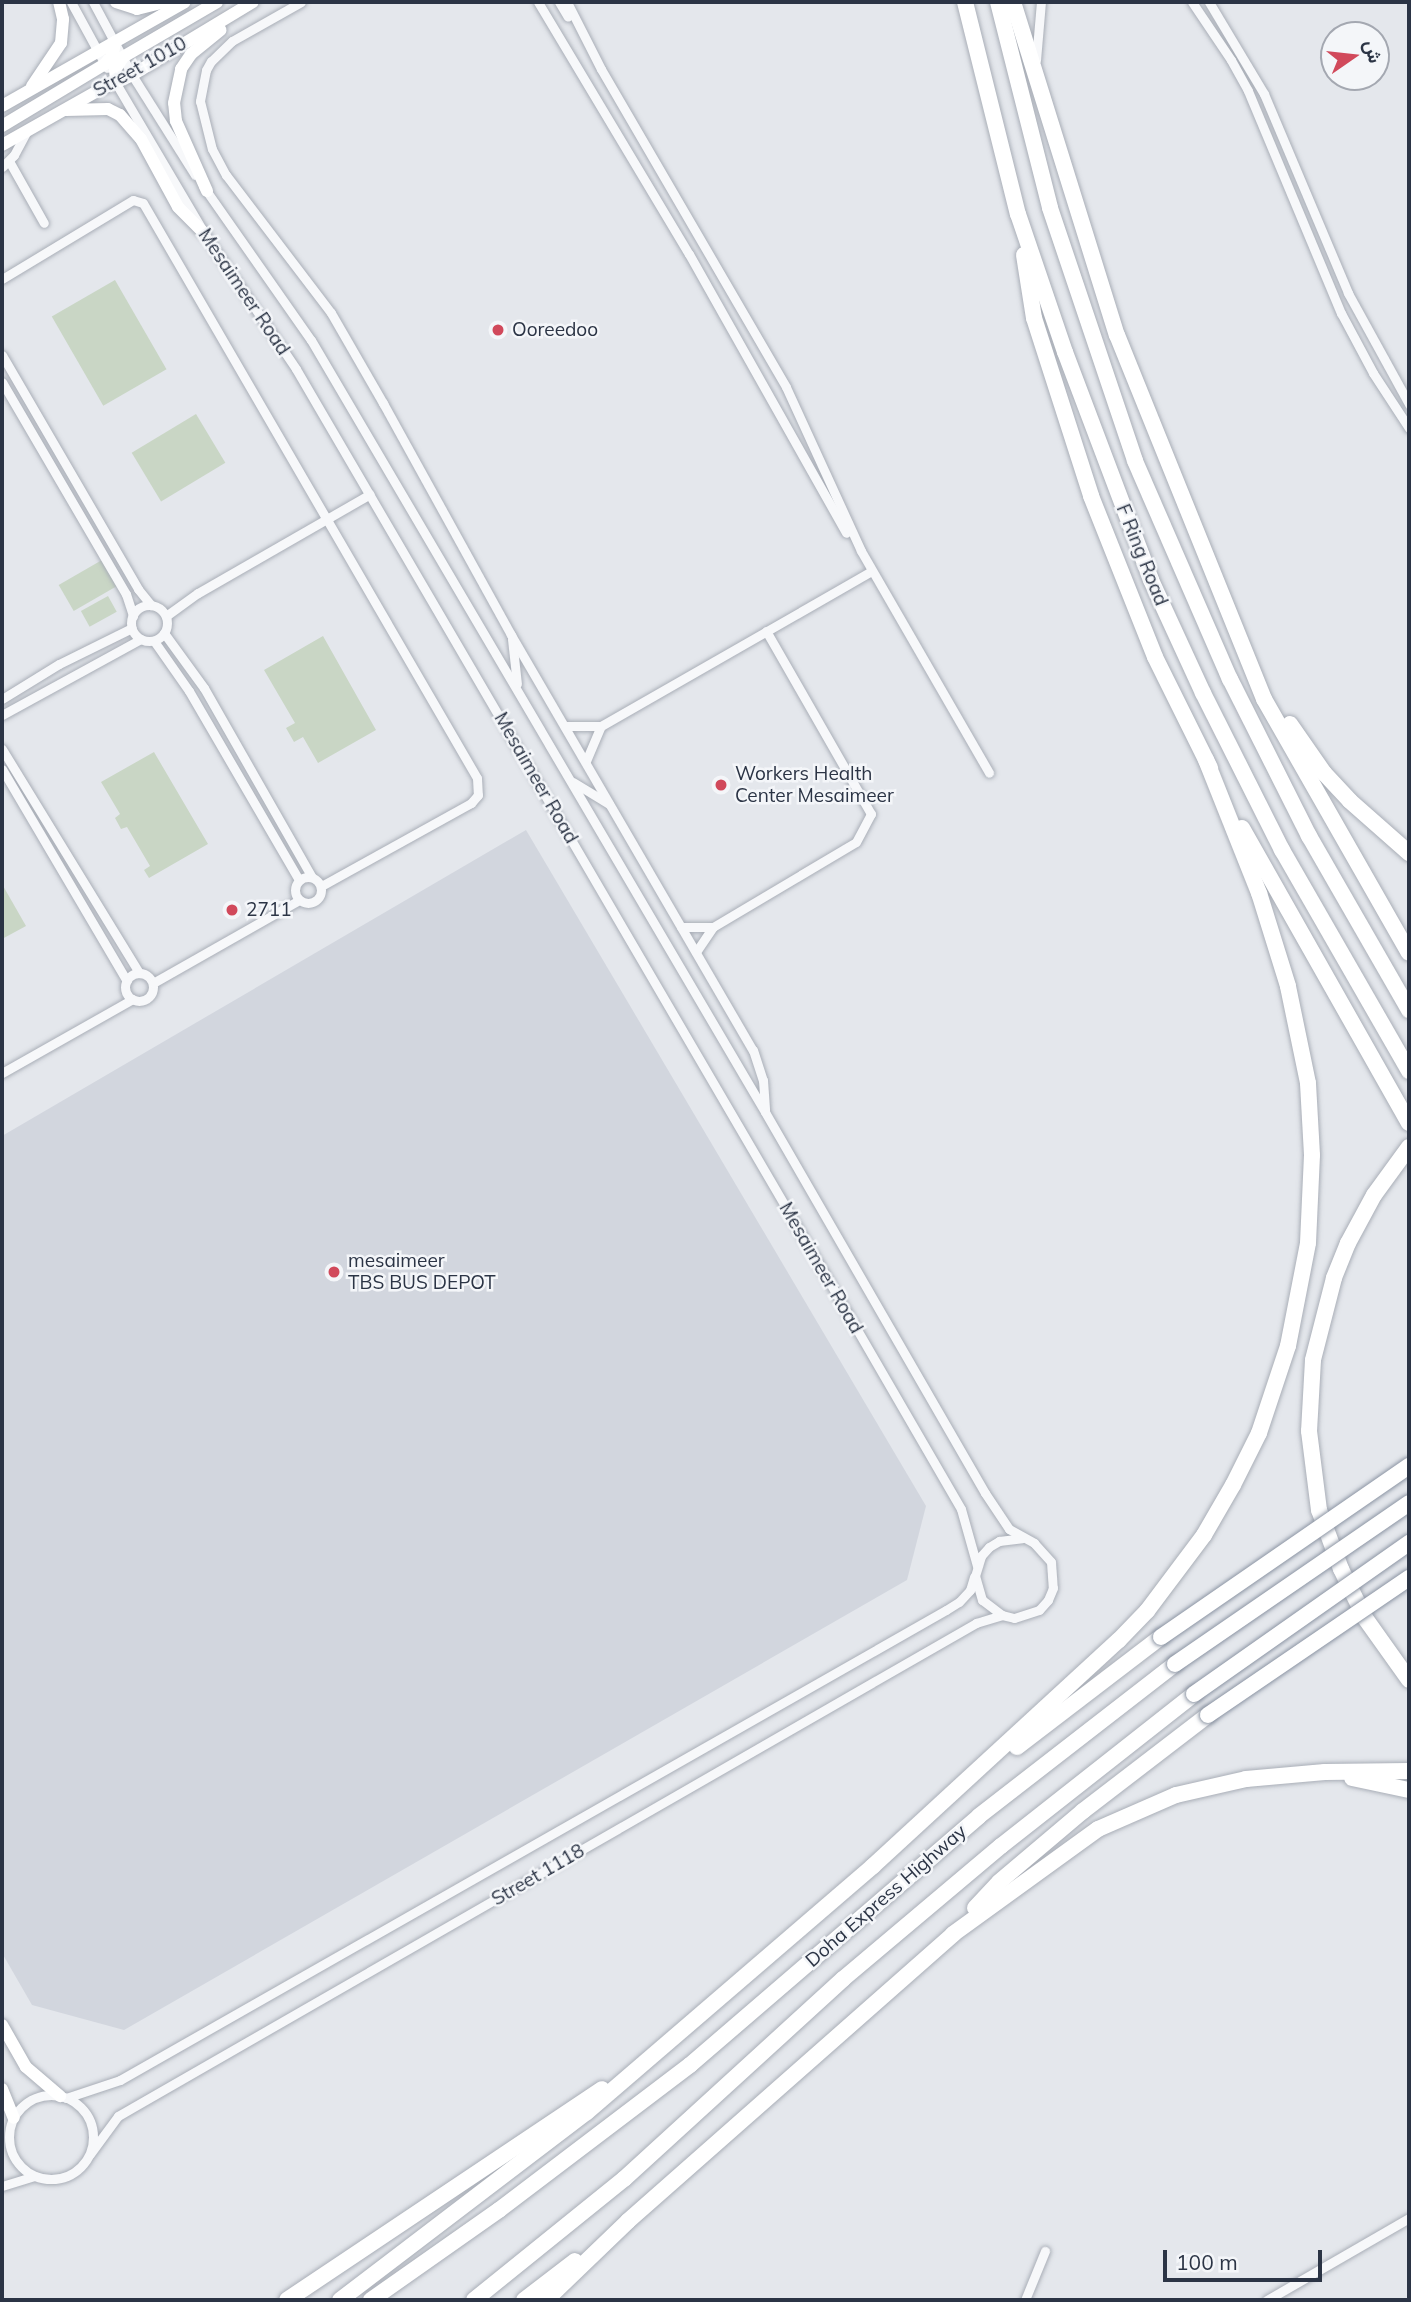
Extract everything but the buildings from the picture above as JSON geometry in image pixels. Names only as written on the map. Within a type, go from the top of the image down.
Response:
[{"type":"highway","name":"F Ring Road","points":[[965,2],[1017,215],[1114,488],[1156,591],[1203,693],[1282,850],[1409,1071]]},
{"type":"highway","name":"F Ring Road","points":[[998,2],[1050,208],[1135,461],[1230,679],[1309,836],[1409,1010]]},
{"type":"highway","points":[[1013,2],[1117,335],[1264,699],[1409,953]]},
{"type":"highway","points":[[1017,215],[1034,318],[1091,496],[1155,657],[1206,760],[1409,1123]]},
{"type":"highway","points":[[1231,618],[1273,697],[1324,773],[1373,825],[1409,853]]},
{"type":"highway","points":[[340,2300],[587,2112],[843,1892],[1118,1641],[1174,1577],[1233,1485],[1259,1433],[1288,1346],[1308,1243],[1312,1155],[1308,1083],[1288,986],[1259,893],[1206,760]]},
{"type":"highway","points":[[1409,1147],[1374,1195],[1348,1243],[1323,1312],[1312,1360],[1309,1431],[1319,1510],[1341,1569],[1365,1618],[1409,1680]]},
{"type":"highway","points":[[920,1820],[1161,1637],[1409,1466]]},
{"type":"highway","name":"Doha Express Highway","points":[[371,2300],[499,2210],[690,2065],[979,1816],[1175,1664],[1409,1503]]},
{"type":"highway","name":"Doha Express Highway","points":[[474,2300],[624,2179],[843,1979],[990,1855],[1194,1694],[1409,1543]]},
{"type":"highway","points":[[953,1934],[999,1882],[1083,1811],[1208,1716],[1409,1578]]},
{"type":"highway","points":[[546,2300],[628,2221],[953,1934],[1098,1829],[1176,1796],[1246,1779],[1325,1772],[1409,1771]]},
{"type":"highway","points":[[1325,1772],[1409,1790]]},
{"type":"highway","points":[[287,2300],[642,2063]]},
{"type":"highway","points":[[524,2300],[628,2221]]},
{"type":"street","points":[[29,91],[61,43],[63,19],[59,2]]},
{"type":"street","name":"Mesaimeer Road","points":[[71,2],[204,233],[296,369],[370,494],[961,1509],[976,1571]]},
{"type":"street","name":"Mesaimeer Road","points":[[93,2],[132,75],[206,191],[311,340],[518,689],[985,1493],[1009,1529],[1022,1538]]},
{"type":"street","points":[[116,2],[137,9],[166,2]]},
{"type":"street","name":"Street 1010","points":[[2,106],[102,58],[115,42],[185,2]]},
{"type":"street","points":[[116,83],[115,70],[123,57],[217,2]]},
{"type":"street","points":[[206,191],[176,121],[176,83],[191,54],[255,2]]},
{"type":"street","name":"Street 1010","points":[[2,145],[59,111],[132,75],[255,2]]},
{"type":"street","points":[[301,2],[232,41],[211,61],[206,70],[200,101],[209,140],[226,175],[331,313],[444,510],[511,635],[757,1059],[765,1090],[765,1112]]},
{"type":"street","points":[[538,2],[567,45]]},
{"type":"street","points":[[546,2],[567,45],[847,534],[861,551]]},
{"type":"street","points":[[559,2],[585,38]]},
{"type":"street","points":[[566,2],[786,387],[861,551],[989,773]]},
{"type":"street","points":[[1036,72],[1041,2]]},
{"type":"street","points":[[1192,2],[1231,60],[1248,92],[1341,313],[1373,373],[1409,428]]},
{"type":"street","points":[[1209,2],[1264,94],[1343,282],[1371,339],[1409,404]]},
{"type":"street","points":[[2,126],[102,58]]},
{"type":"street","points":[[59,111],[97,108],[120,115],[141,139],[178,207],[204,233]]},
{"type":"street","name":"Street 1010","points":[[5,164],[26,131]]},
{"type":"street","points":[[5,164],[44,223]]},
{"type":"street","points":[[2,279],[133,200],[141,201],[480,787],[471,803],[321,886]]},
{"type":"street","points":[[2,355],[138,589],[151,606],[166,616]]},
{"type":"street","points":[[2,382],[126,594],[134,615],[132,628],[141,639]]},
{"type":"street","points":[[299,880],[295,890],[299,900],[307,903],[315,901],[321,894],[321,886],[312,877],[204,688],[164,633],[166,616],[209,586],[370,494]]},
{"type":"street","points":[[565,726],[601,726],[872,571]]},
{"type":"street","points":[[134,615],[140,608],[151,606]]},
{"type":"street","points":[[2,699],[59,664],[132,628]]},
{"type":"street","points":[[696,952],[713,927],[856,842],[871,814],[766,631]]},
{"type":"street","points":[[154,641],[164,633]]},
{"type":"street","points":[[511,635],[518,689]]},
{"type":"street","points":[[2,715],[141,639],[154,641],[190,691],[299,880]]},
{"type":"street","points":[[586,761],[601,726]]},
{"type":"street","points":[[2,749],[139,973],[147,975],[153,983]]},
{"type":"street","points":[[2,769],[127,981],[127,992],[133,999]]},
{"type":"street","points":[[571,781],[610,805]]},
{"type":"street","points":[[299,880],[312,877]]},
{"type":"street","points":[[2,1073],[133,999],[142,1000],[150,996],[153,983],[299,900]]},
{"type":"street","points":[[681,927],[713,927]]},
{"type":"street","points":[[127,981],[139,973]]},
{"type":"street","points":[[1022,1538],[1034,1543],[1051,1562],[1053,1588],[1039,1610],[1014,1618],[1002,1615],[982,1600],[976,1571],[981,1556],[999,1541],[1022,1538]]},
{"type":"street","name":"Street 1118","points":[[63,2097],[120,2080],[960,1602],[970,1590],[976,1571]]},
{"type":"street","name":"Street 1118","points":[[90,2154],[118,2116],[953,1636],[976,1623],[1002,1615]]},
{"type":"street","points":[[2,2025],[26,2067],[81,2108],[88,2118],[93,2142],[90,2154],[73,2174],[48,2179],[35,2176],[17,2162],[9,2139],[12,2122],[2,2089]]},
{"type":"street","points":[[2,2138],[12,2122],[33,2099],[63,2097]]},
{"type":"street","points":[[2,2186],[35,2176]]},
{"type":"street","points":[[1267,2300],[1409,2218]]},
{"type":"street","points":[[1025,2300],[1045,2251]]},
{"type":"shaded area","points":[[526,830],[926,1506],[907,1580],[124,2030],[32,2005],[2,1953],[2,1136]]},
{"type":"green space","points":[[115,280],[167,369],[103,406],[52,316]]},
{"type":"green space","points":[[196,414],[225,463],[161,501],[132,453]]},
{"type":"green space","points":[[102,560],[117,586],[74,611],[59,585]]},
{"type":"green space","points":[[108,596],[117,612],[90,627],[81,611]]},
{"type":"green space","points":[[323,636],[376,730],[318,763],[303,737],[294,742],[286,728],[295,723],[264,670]]},
{"type":"green space","points":[[154,752],[208,844],[149,878],[144,870],[150,866],[127,827],[121,829],[115,818],[120,814],[101,782]]},
{"type":"green space","points":[[2,884],[26,926],[2,939]]},
{"type":"place","name":"Ooreedoo","points":[[498,330]]},
{"type":"place","name":"Workers Health Center Mesaimeer","points":[[721,785]]},
{"type":"place","name":"2711","points":[[232,910]]},
{"type":"place","name":"mesaimeer TBS BUS DEPOT","points":[[334,1272]]}]
